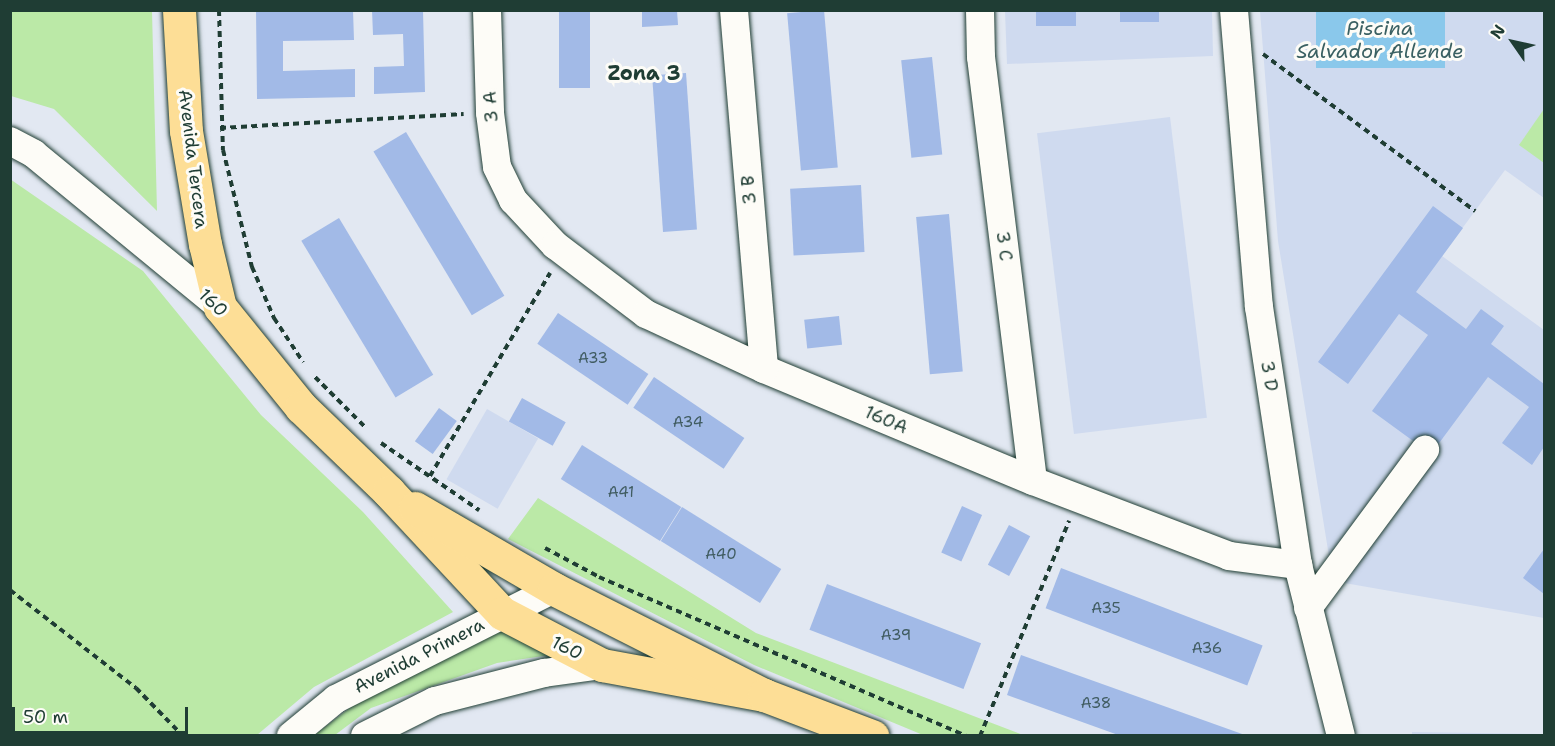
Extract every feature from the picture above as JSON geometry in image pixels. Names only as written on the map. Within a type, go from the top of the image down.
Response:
[{"type":"main road","name":"Avenida Tercera","points":[[179,10],[186,131],[205,244],[220,307]]},
{"type":"main road","name":"160","points":[[220,307],[301,407],[389,492],[502,613],[602,665],[764,695]]},
{"type":"main road","name":"160","points":[[389,492],[554,589],[764,695],[872,735]]},
{"type":"main road","points":[[596,609],[606,643],[602,665]]},
{"type":"street","name":"3 A","points":[[488,10],[490,113],[498,167],[513,200]]},
{"type":"street","name":"3 B","points":[[734,10],[764,369]]},
{"type":"street","name":"3 C","points":[[980,10],[981,57],[1033,481]]},
{"type":"street","name":"3 D","points":[[1235,22],[1259,307],[1298,565],[1341,735]]},
{"type":"street","name":"160","points":[[10,141],[34,154],[220,307]]},
{"type":"street","name":"160A","points":[[513,200],[563,251],[646,314],[764,369],[1033,481],[1229,556],[1298,565]]},
{"type":"street","points":[[1308,608],[1425,450]]},
{"type":"street","name":"Avenida Primera","points":[[291,735],[336,699],[502,613],[554,589]]},
{"type":"street","points":[[365,735],[435,701],[544,673],[602,665]]},
{"type":"path","points":[[219,10],[221,128],[252,267],[274,318],[318,380],[382,444],[483,513]]},
{"type":"path","points":[[1235,22],[1475,211]]},
{"type":"path","points":[[186,131],[490,113]]},
{"type":"path","points":[[430,476],[563,251]]},
{"type":"path","points":[[980,735],[1078,498]]},
{"type":"path","points":[[540,546],[609,581],[967,735]]},
{"type":"path","points":[[10,590],[136,688],[183,735]]},
{"type":"shaded area","points":[[1005,11],[1212,11],[1213,56],[1007,64]]},
{"type":"shaded area","points":[[1260,11],[1544,11],[1544,198],[1505,170],[1442,256],[1544,330],[1544,618],[1333,581],[1278,241]]},
{"type":"shaded area","points":[[1170,117],[1207,418],[1074,434],[1037,133]]},
{"type":"shaded area","points":[[487,409],[538,438],[498,509],[446,479]]},
{"type":"shaded area","points":[[1412,732],[1544,734],[1544,735],[1412,736]]},
{"type":"green space","points":[[10,11],[152,11],[157,211],[54,109],[11,96]]},
{"type":"green space","points":[[1544,109],[1544,163],[1519,145]]},
{"type":"green space","points":[[10,179],[143,271],[261,415],[363,512],[453,612],[314,687],[257,735],[11,735]]},
{"type":"green space","points":[[538,498],[756,633],[1023,735],[923,735],[754,665],[508,539]]},
{"type":"green space","points":[[501,630],[557,654],[497,663],[371,708],[335,735],[313,736],[367,695]]},
{"type":"water","name":"Piscina Salvador Allende","points":[[1316,11],[1445,11],[1445,68],[1316,68]]},
{"type":"building","points":[[256,10],[353,10],[354,40],[283,41],[283,71],[355,69],[355,97],[257,99]]},
{"type":"building","points":[[372,10],[423,10],[425,92],[374,94],[374,67],[404,66],[403,34],[373,35]]},
{"type":"building","points":[[559,10],[590,10],[590,88],[559,88]]},
{"type":"building","points":[[642,10],[677,10],[678,25],[642,27]]},
{"type":"building","points":[[824,10],[838,167],[801,171],[787,13]]},
{"type":"building","points":[[1036,10],[1076,10],[1076,26],[1036,26]]},
{"type":"building","points":[[1120,10],[1159,10],[1159,22],[1120,22]]},
{"type":"building","points":[[932,57],[942,154],[911,158],[901,60]]},
{"type":"building","points":[[686,73],[697,230],[663,232],[652,75]]},
{"type":"building","points":[[406,132],[504,296],[472,315],[373,152]]},
{"type":"building","points":[[861,185],[865,252],[794,256],[790,189]]},
{"type":"building","points":[[1433,206],[1463,228],[1416,292],[1466,329],[1481,309],[1504,326],[1491,344],[1544,384],[1544,447],[1532,465],[1502,443],[1529,407],[1488,377],[1431,454],[1372,411],[1428,335],[1399,314],[1348,384],[1318,362]]},
{"type":"building","points":[[949,214],[963,371],[930,374],[916,217]]},
{"type":"building","points":[[339,218],[433,375],[396,398],[301,241]]},
{"type":"building","points":[[558,313],[648,374],[628,405],[537,344]]},
{"type":"building","points":[[839,316],[842,345],[807,348],[804,320]]},
{"type":"building","points":[[654,377],[744,438],[724,469],[633,408]]},
{"type":"building","points":[[522,398],[566,422],[553,446],[509,422]]},
{"type":"building","points":[[439,408],[457,421],[433,454],[415,441]]},
{"type":"building","points":[[582,445],[681,507],[660,541],[561,479]]},
{"type":"building","points":[[962,506],[982,515],[961,562],[941,553]]},
{"type":"building","points":[[682,507],[781,569],[760,603],[661,541]]},
{"type":"building","points":[[1009,525],[1030,536],[1009,576],[988,565]]},
{"type":"building","points":[[1544,549],[1544,594],[1523,578]]},
{"type":"building","points":[[1061,568],[1263,645],[1247,686],[1046,608]]},
{"type":"building","points":[[827,584],[981,643],[963,689],[809,630]]},
{"type":"building","points":[[1021,655],[1245,736],[1121,736],[1007,695]]},
{"type":"district","name":"Zona 3","points":[[644,73]]}]
